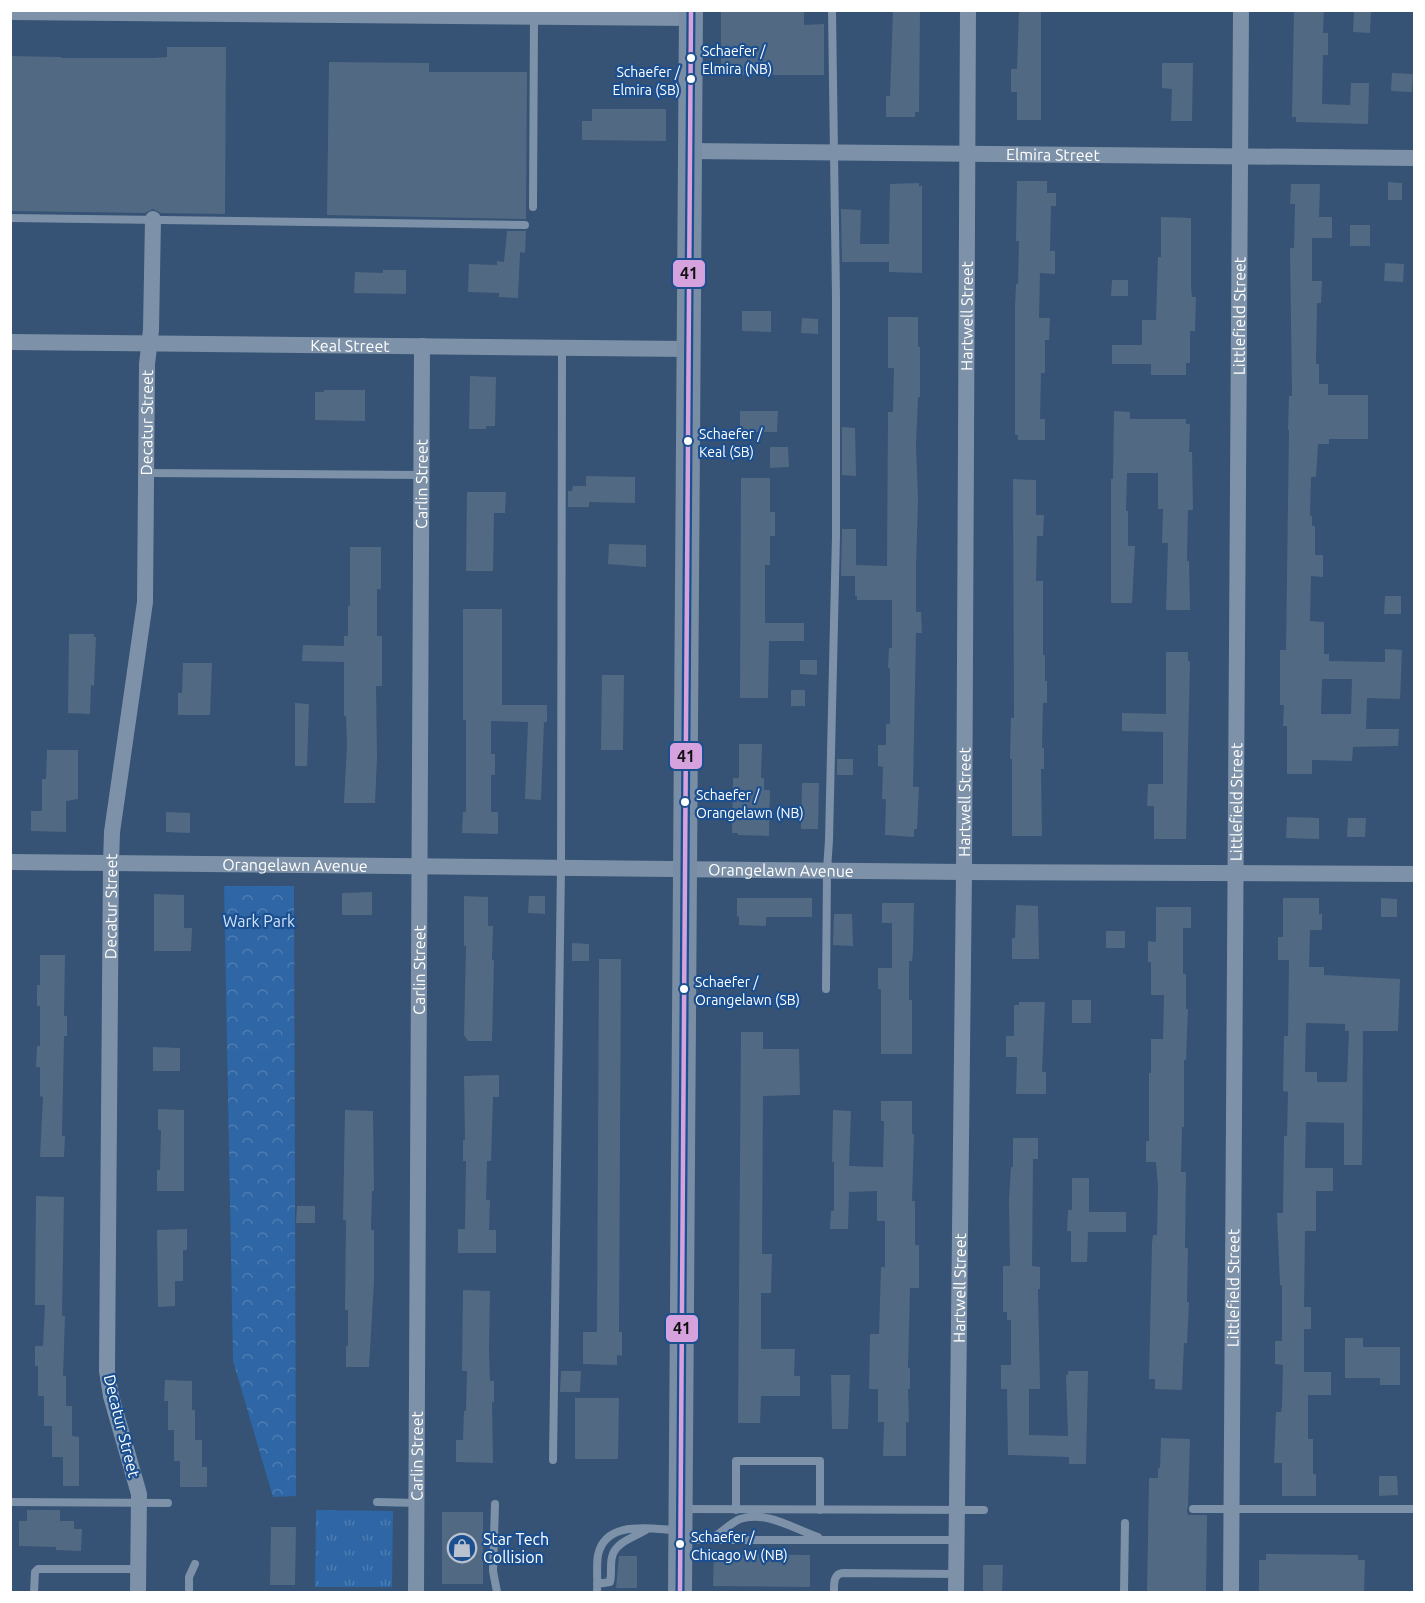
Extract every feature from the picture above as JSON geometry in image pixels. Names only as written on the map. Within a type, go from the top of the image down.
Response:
[{"type":"main road","points":[[680,1593],[691,14]]},
{"type":"street","name":"Hartwell Street","points":[[956,1593],[964,872],[968,10]]},
{"type":"street","name":"Littlefield Street","points":[[1231,1593],[1241,10]]},
{"type":"street","points":[[10,12],[534,17],[691,14]]},
{"type":"street","name":"Elmira Street","points":[[690,151],[1414,158]]},
{"type":"street","name":"Decatur Street","points":[[138,1593],[140,1503],[134,1473],[111,1396],[107,1371],[111,864],[112,832],[145,602],[147,364],[151,330],[153,219]]},
{"type":"street","name":"Keal Street","points":[[10,342],[689,349]]},
{"type":"street","name":"Carlin Street","points":[[416,1593],[422,346]]},
{"type":"street","name":"Orangelawn Avenue","points":[[10,862],[964,872],[1414,874]]},
{"type":"lane","points":[[826,989],[836,536],[836,296],[832,10]]},
{"type":"lane","points":[[533,207],[534,17]]},
{"type":"lane","points":[[10,218],[525,225]]},
{"type":"lane","points":[[553,1460],[561,867],[562,348]]},
{"type":"lane","points":[[146,472],[422,475]]},
{"type":"lane","points":[[736,1510],[736,1461],[820,1461],[820,1510]]},
{"type":"lane","points":[[10,1502],[168,1503]]},
{"type":"lane","points":[[377,1502],[417,1503]]},
{"type":"lane","points":[[495,1504],[493,1571],[496,1593]]},
{"type":"lane","points":[[1193,1509],[1414,1509]]},
{"type":"lane","points":[[647,1529],[625,1541],[615,1550],[612,1555],[610,1582],[597,1588],[598,1556],[606,1539],[625,1529],[680,1526],[736,1510],[984,1510]]},
{"type":"lane","points":[[708,1540],[738,1520],[765,1518],[775,1519],[827,1540]]},
{"type":"lane","points":[[1124,1593],[1125,1523]]},
{"type":"lane","points":[[680,1526],[708,1540],[957,1540]]},
{"type":"lane","points":[[189,1593],[189,1577],[195,1564]]},
{"type":"lane","points":[[34,1593],[34,1577],[38,1569],[139,1569]]},
{"type":"lane","points":[[834,1593],[836,1577],[843,1573],[956,1574]]},
{"type":"green space","name":"Wark Park","points":[[224,886],[294,886],[296,1496],[273,1497],[233,1361]]},
{"type":"green space","points":[[316,1510],[393,1511],[392,1587],[315,1587]]},
{"type":"building","points":[[721,10],[804,10],[804,25],[824,24],[824,75],[721,75]]},
{"type":"building","points":[[893,10],[920,10],[919,112],[915,112],[915,117],[886,117],[886,96],[890,96]]},
{"type":"building","points":[[1019,10],[1041,10],[1041,120],[1017,120],[1017,92],[1011,92],[1011,69],[1017,69]]},
{"type":"building","points":[[1294,10],[1324,10],[1323,33],[1328,33],[1328,55],[1323,55],[1322,104],[1350,105],[1351,83],[1369,83],[1368,124],[1296,122],[1296,117],[1292,117]]},
{"type":"building","points":[[1354,11],[1371,11],[1370,33],[1353,32]]},
{"type":"building","points":[[167,47],[226,47],[225,214],[161,213],[153,209],[145,213],[10,211],[10,56],[153,58],[167,57]]},
{"type":"building","points":[[329,62],[429,63],[429,72],[527,72],[526,219],[327,215]]},
{"type":"building","points":[[1162,63],[1193,63],[1192,121],[1171,121],[1172,89],[1162,88]]},
{"type":"building","points":[[1392,73],[1413,74],[1412,92],[1391,91]]},
{"type":"building","points":[[592,109],[666,109],[666,141],[582,140],[582,121],[592,121]]},
{"type":"building","points":[[1017,181],[1047,181],[1047,193],[1056,193],[1056,206],[1051,206],[1050,251],[1055,251],[1055,274],[1040,273],[1039,318],[1050,318],[1049,340],[1045,340],[1045,373],[1041,373],[1040,419],[1045,419],[1045,440],[1018,440],[1018,435],[1015,435],[1015,307],[1019,241],[1016,241]]},
{"type":"building","points":[[1388,182],[1402,183],[1402,200],[1388,200]]},
{"type":"building","points":[[919,183],[919,186],[922,186],[922,273],[889,272],[889,262],[842,262],[841,209],[861,210],[860,244],[889,244],[890,184]]},
{"type":"building","points":[[1291,184],[1320,184],[1319,217],[1332,217],[1332,238],[1312,238],[1312,281],[1322,281],[1321,303],[1317,303],[1316,364],[1319,364],[1319,384],[1328,384],[1328,395],[1368,395],[1368,439],[1329,439],[1329,444],[1318,444],[1316,477],[1311,477],[1310,516],[1312,516],[1312,526],[1315,526],[1315,555],[1323,555],[1323,577],[1311,576],[1310,621],[1324,622],[1324,654],[1329,654],[1329,661],[1385,662],[1385,649],[1402,650],[1400,699],[1367,698],[1366,729],[1399,729],[1398,746],[1353,747],[1352,761],[1312,760],[1312,774],[1287,774],[1287,726],[1283,726],[1284,705],[1280,705],[1280,650],[1286,650],[1288,430],[1289,396],[1292,396],[1290,248],[1294,248],[1295,204],[1290,204]],"holes":[[[1322,679],[1352,679],[1351,714],[1321,714]]]},
{"type":"building","points":[[1161,217],[1191,218],[1191,287],[1192,297],[1196,297],[1195,331],[1190,331],[1190,363],[1186,363],[1186,375],[1151,375],[1151,364],[1112,364],[1112,345],[1142,345],[1142,320],[1156,320],[1158,257],[1161,257]]},
{"type":"building","points":[[1350,225],[1370,225],[1370,246],[1350,246]]},
{"type":"building","points":[[507,231],[526,231],[525,253],[520,252],[518,298],[499,297],[499,293],[468,292],[469,264],[497,265],[497,261],[504,262]]},
{"type":"building","points":[[1385,263],[1404,264],[1403,282],[1384,281]]},
{"type":"building","points":[[383,270],[406,270],[406,294],[354,293],[355,272],[383,273]]},
{"type":"building","points":[[1112,280],[1128,280],[1128,296],[1111,296]]},
{"type":"building","points":[[742,311],[771,311],[771,332],[742,331]]},
{"type":"building","points":[[888,317],[918,317],[918,347],[920,347],[920,397],[918,397],[916,446],[918,500],[916,612],[921,612],[922,633],[916,633],[913,787],[919,787],[917,829],[914,829],[914,837],[885,835],[886,799],[882,799],[883,767],[878,766],[878,745],[886,745],[886,724],[890,724],[890,668],[888,668],[889,648],[892,648],[892,600],[857,600],[855,576],[841,576],[842,529],[856,529],[856,565],[887,566],[888,412],[893,412],[894,368],[888,368]]},
{"type":"building","points":[[802,318],[818,319],[818,334],[801,333]]},
{"type":"building","points":[[470,376],[496,377],[495,426],[486,426],[486,429],[469,429]]},
{"type":"building","points":[[324,390],[365,390],[365,421],[315,420],[315,392],[324,392]]},
{"type":"building","points":[[740,411],[778,411],[777,432],[740,432]]},
{"type":"building","points":[[1114,411],[1130,412],[1130,419],[1186,419],[1186,424],[1190,424],[1189,452],[1192,452],[1193,510],[1188,510],[1187,561],[1189,561],[1190,610],[1166,610],[1168,543],[1162,543],[1163,509],[1158,509],[1158,473],[1127,473],[1128,546],[1135,546],[1132,603],[1111,603],[1111,479],[1113,479]]},
{"type":"building","points":[[842,427],[855,428],[856,476],[842,475]]},
{"type":"building","points":[[770,447],[788,447],[789,467],[770,468]]},
{"type":"building","points":[[586,476],[635,477],[635,503],[589,502],[589,507],[568,507],[568,491],[572,491],[573,486],[586,486]]},
{"type":"building","points":[[741,478],[770,478],[770,512],[775,512],[775,536],[770,536],[770,565],[765,565],[765,623],[804,623],[804,641],[769,641],[768,698],[740,698]]},
{"type":"building","points":[[1013,479],[1036,480],[1036,515],[1044,515],[1043,536],[1037,536],[1036,581],[1043,581],[1043,655],[1045,655],[1045,681],[1047,681],[1047,703],[1043,703],[1042,836],[1012,836],[1012,759],[1010,759],[1011,718],[1014,718]]},
{"type":"building","points":[[467,492],[506,492],[505,513],[494,513],[493,571],[466,571]]},
{"type":"building","points":[[609,544],[646,545],[646,567],[608,564]]},
{"type":"building","points":[[350,547],[381,547],[381,589],[377,589],[377,636],[382,636],[382,686],[376,686],[375,803],[344,803],[347,744],[346,716],[344,716],[344,662],[302,661],[303,645],[344,646],[344,636],[348,636],[348,606],[350,606]]},
{"type":"building","points":[[1385,596],[1401,596],[1401,614],[1384,614]]},
{"type":"building","points":[[463,609],[502,609],[502,705],[547,705],[547,722],[544,722],[541,800],[525,799],[528,722],[491,721],[491,754],[495,754],[495,775],[491,775],[491,812],[498,812],[498,834],[462,833],[463,812],[466,812]]},
{"type":"building","points":[[69,634],[94,634],[96,637],[94,686],[91,685],[90,714],[68,713]]},
{"type":"building","points":[[1166,652],[1188,652],[1188,661],[1190,661],[1186,839],[1154,839],[1154,806],[1147,806],[1148,784],[1163,784],[1163,732],[1122,731],[1122,713],[1166,714]]},
{"type":"building","points":[[800,660],[817,660],[817,675],[800,674]]},
{"type":"building","points":[[183,663],[212,663],[210,715],[178,715],[178,693],[182,693]]},
{"type":"building","points":[[602,675],[624,675],[623,750],[601,750]]},
{"type":"building","points":[[791,690],[805,690],[805,706],[791,706]]},
{"type":"building","points":[[295,703],[309,704],[307,766],[295,766]]},
{"type":"building","points":[[739,744],[762,744],[761,778],[764,778],[764,790],[770,790],[769,836],[732,833],[733,778],[739,778]]},
{"type":"building","points":[[47,750],[78,750],[78,799],[66,801],[66,832],[31,831],[31,811],[42,811],[42,779],[46,779]]},
{"type":"building","points":[[837,759],[853,759],[853,775],[837,775]]},
{"type":"building","points":[[802,783],[819,783],[818,829],[801,829]]},
{"type":"building","points":[[166,812],[190,813],[190,833],[166,832]]},
{"type":"building","points":[[1287,817],[1319,818],[1319,839],[1286,838]]},
{"type":"building","points":[[1348,818],[1366,818],[1365,837],[1347,837]]},
{"type":"building","points":[[372,892],[372,915],[342,915],[342,893]]},
{"type":"building","points":[[154,894],[184,895],[184,928],[192,928],[191,951],[154,951]]},
{"type":"building","points":[[464,896],[488,897],[488,926],[493,926],[492,960],[494,960],[492,1041],[468,1041],[464,1035],[466,946],[464,946]]},
{"type":"building","points":[[529,896],[545,896],[545,914],[528,913]]},
{"type":"building","points":[[737,898],[812,898],[812,917],[766,917],[766,926],[739,925]]},
{"type":"building","points":[[1283,898],[1319,898],[1322,930],[1310,930],[1309,967],[1324,967],[1324,975],[1400,979],[1398,1031],[1363,1031],[1362,1165],[1344,1165],[1344,1123],[1306,1122],[1305,1168],[1333,1168],[1333,1191],[1316,1191],[1316,1231],[1305,1231],[1304,1307],[1311,1307],[1311,1329],[1304,1329],[1304,1372],[1331,1372],[1331,1395],[1308,1395],[1308,1439],[1313,1439],[1313,1474],[1316,1474],[1316,1496],[1282,1496],[1282,1463],[1274,1463],[1276,1412],[1281,1412],[1282,1406],[1283,1365],[1275,1364],[1275,1341],[1282,1341],[1282,1285],[1280,1285],[1277,1213],[1283,1213],[1284,1136],[1287,1136],[1288,1092],[1283,1091],[1284,1036],[1288,1036],[1289,960],[1278,960],[1278,937],[1283,937]],"holes":[[[1306,1023],[1345,1024],[1345,1031],[1349,1031],[1347,1082],[1317,1082],[1317,1072],[1305,1072]]]},
{"type":"building","points":[[1381,898],[1397,899],[1397,917],[1381,917]]},
{"type":"building","points":[[882,903],[914,903],[913,952],[912,961],[909,961],[912,1054],[881,1054],[881,989],[878,989],[878,968],[892,968],[892,923],[882,923]]},
{"type":"building","points":[[1016,905],[1038,906],[1039,959],[1012,959]]},
{"type":"building","points":[[1156,907],[1191,907],[1191,928],[1183,928],[1183,974],[1186,974],[1186,1009],[1188,1009],[1186,1060],[1184,1060],[1181,1172],[1186,1172],[1185,1248],[1188,1248],[1187,1302],[1189,1302],[1182,1390],[1155,1389],[1155,1379],[1149,1379],[1152,1243],[1153,1235],[1157,1235],[1158,1186],[1156,1162],[1146,1162],[1146,1141],[1149,1141],[1151,1039],[1163,1039],[1164,995],[1151,995],[1151,962],[1148,962],[1148,941],[1156,942]]},
{"type":"building","points":[[834,914],[852,914],[853,946],[833,945]]},
{"type":"building","points":[[1106,931],[1125,931],[1125,948],[1106,948]]},
{"type":"building","points":[[572,943],[589,944],[589,961],[572,961]]},
{"type":"building","points":[[40,955],[65,955],[64,1016],[67,1016],[67,1036],[64,1036],[62,1136],[65,1136],[64,1157],[40,1157],[43,1097],[40,1096],[40,1067],[36,1067],[37,1046],[40,1046],[40,1006],[37,1006],[37,985],[40,985]]},
{"type":"building","points":[[599,959],[621,959],[619,1332],[622,1332],[622,1356],[617,1355],[617,1365],[583,1364],[583,1332],[597,1332]]},
{"type":"building","points":[[1072,1000],[1091,1000],[1091,1023],[1072,1023]]},
{"type":"building","points":[[1019,1002],[1045,1002],[1042,1072],[1046,1072],[1046,1094],[1016,1094],[1017,1057],[1006,1057],[1006,1036],[1014,1036],[1014,1005],[1019,1005]]},
{"type":"building","points":[[741,1032],[763,1032],[763,1049],[799,1049],[800,1095],[763,1096],[762,1254],[772,1254],[771,1293],[761,1293],[761,1349],[795,1349],[794,1376],[800,1376],[800,1396],[761,1396],[760,1423],[738,1423]]},
{"type":"building","points":[[153,1047],[180,1048],[180,1071],[153,1071]]},
{"type":"building","points":[[499,1075],[499,1097],[493,1097],[491,1161],[487,1161],[486,1200],[490,1200],[489,1230],[496,1230],[496,1253],[458,1253],[458,1229],[465,1229],[464,1076]]},
{"type":"building","points":[[881,1101],[912,1101],[912,1134],[914,1134],[912,1201],[915,1201],[915,1245],[919,1245],[919,1288],[910,1288],[908,1368],[910,1368],[910,1389],[908,1389],[909,1422],[906,1422],[906,1456],[883,1456],[884,1422],[878,1422],[878,1389],[869,1389],[870,1334],[879,1334],[881,1267],[885,1267],[885,1221],[877,1221],[877,1191],[849,1192],[848,1229],[830,1229],[831,1211],[834,1211],[833,1110],[851,1111],[849,1166],[883,1167],[884,1121],[881,1121]]},
{"type":"building","points":[[158,1109],[184,1110],[184,1191],[157,1191],[161,1130],[158,1130]]},
{"type":"building","points":[[345,1110],[373,1111],[374,1191],[372,1191],[371,1230],[374,1230],[374,1281],[369,1367],[346,1367],[348,1310],[345,1310],[346,1220],[343,1220]]},
{"type":"building","points":[[1013,1138],[1038,1138],[1038,1159],[1033,1159],[1032,1266],[1040,1267],[1040,1289],[1038,1289],[1040,1389],[1029,1389],[1029,1435],[1068,1436],[1066,1375],[1068,1371],[1088,1371],[1086,1464],[1069,1464],[1069,1457],[1008,1455],[1007,1389],[1001,1389],[1001,1365],[1011,1365],[1011,1320],[1007,1320],[1007,1312],[1003,1312],[1003,1266],[1010,1266],[1009,1200],[1011,1167],[1013,1167]]},
{"type":"building","points":[[1072,1178],[1089,1178],[1089,1212],[1126,1212],[1126,1232],[1088,1232],[1087,1262],[1071,1262],[1071,1231],[1067,1231],[1068,1210],[1072,1210]]},
{"type":"building","points":[[36,1196],[64,1197],[63,1376],[66,1376],[66,1406],[72,1406],[72,1436],[79,1437],[79,1486],[63,1486],[63,1457],[52,1457],[52,1426],[44,1426],[44,1396],[38,1396],[35,1346],[43,1346],[45,1305],[35,1305]]},
{"type":"building","points":[[297,1206],[315,1206],[315,1223],[296,1223]]},
{"type":"building","points":[[187,1229],[187,1250],[183,1250],[183,1281],[175,1281],[175,1306],[158,1307],[157,1230]]},
{"type":"building","points":[[463,1290],[490,1291],[490,1381],[494,1381],[493,1463],[456,1462],[456,1440],[463,1440],[464,1411],[466,1411],[467,1371],[462,1371]]},
{"type":"building","points":[[1345,1338],[1363,1338],[1363,1347],[1400,1347],[1400,1385],[1380,1385],[1380,1378],[1345,1378]]},
{"type":"building","points":[[561,1371],[581,1371],[580,1392],[560,1392]]},
{"type":"building","points":[[831,1375],[850,1375],[848,1429],[832,1429]]},
{"type":"building","points":[[165,1380],[192,1381],[195,1440],[202,1440],[202,1467],[207,1467],[207,1487],[180,1487],[180,1461],[174,1461],[174,1430],[168,1430],[168,1401],[164,1401]]},
{"type":"building","points":[[575,1398],[619,1398],[618,1459],[575,1459]]},
{"type":"building","points":[[1161,1438],[1190,1439],[1187,1510],[1188,1515],[1207,1515],[1206,1593],[1147,1593],[1149,1478],[1158,1478]]},
{"type":"building","points":[[1379,1476],[1397,1476],[1398,1495],[1379,1496]]},
{"type":"building","points":[[27,1510],[60,1510],[60,1521],[74,1521],[74,1529],[82,1529],[81,1551],[56,1550],[56,1547],[19,1546],[19,1521],[27,1521]]},
{"type":"building","name":"Star Tech Collision","points":[[442,1512],[483,1512],[483,1584],[442,1584]]},
{"type":"building","points":[[271,1527],[296,1527],[295,1585],[270,1585]]},
{"type":"building","points":[[714,1554],[810,1555],[810,1587],[713,1586]]},
{"type":"building","points":[[1266,1554],[1358,1555],[1358,1560],[1365,1560],[1364,1593],[1259,1593],[1259,1560],[1266,1560]]},
{"type":"building","points":[[619,1556],[637,1556],[637,1588],[616,1588]]},
{"type":"building","points":[[983,1565],[1003,1565],[1002,1593],[983,1593]]},
{"type":"transit line","name":"41","points":[[680,1592],[691,10]]},
{"type":"place","name":"Schaefer / Elmira (NB)","points":[[691,58]]},
{"type":"place","name":"Schaefer / Elmira (SB)","points":[[691,79]]},
{"type":"place","name":"Schaefer / Keal (SB)","points":[[688,441]]},
{"type":"place","name":"Schaefer / Orangelawn (NB)","points":[[685,802]]},
{"type":"place","name":"Schaefer / Orangelawn (SB)","points":[[684,989]]},
{"type":"place","name":"Schaefer / Chicago W (NB)","points":[[680,1544]]},
{"type":"place","name":"Star Tech Collision","points":[[462,1548]]}]
